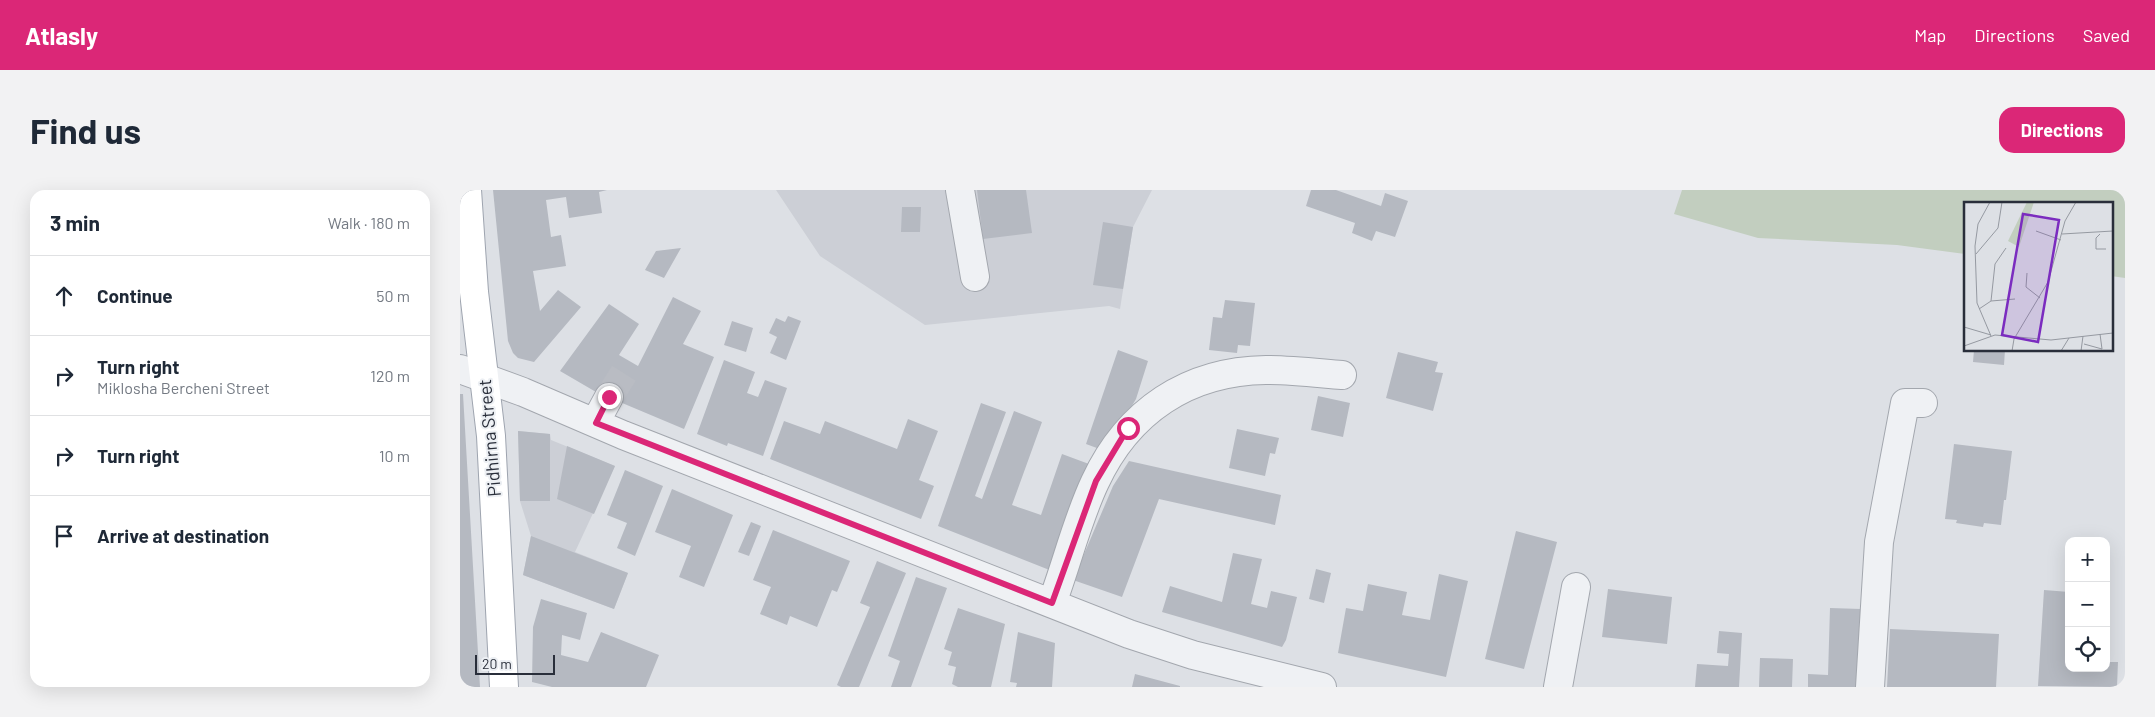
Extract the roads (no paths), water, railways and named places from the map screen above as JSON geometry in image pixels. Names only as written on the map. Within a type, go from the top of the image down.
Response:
[{"type":"main road","name":"Pidhirna Street","points":[[467,190],[474,292],[472,373],[491,436],[504,687]]},
{"type":"street","points":[[960,190],[975,276]]},
{"type":"street","points":[[1052,603],[1096,481],[1128,428],[1155,404],[1192,384],[1228,375],[1266,370],[1342,375]]},
{"type":"street","points":[[472,373],[1129,634],[1193,655],[1322,687]]},
{"type":"street","points":[[596,423],[609,397]]},
{"type":"street","points":[[1870,687],[1879,542],[1905,403],[1923,403]]},
{"type":"street","points":[[1558,687],[1576,587]]},
{"type":"tunnel","points":[[609,397],[631,362]]}]
